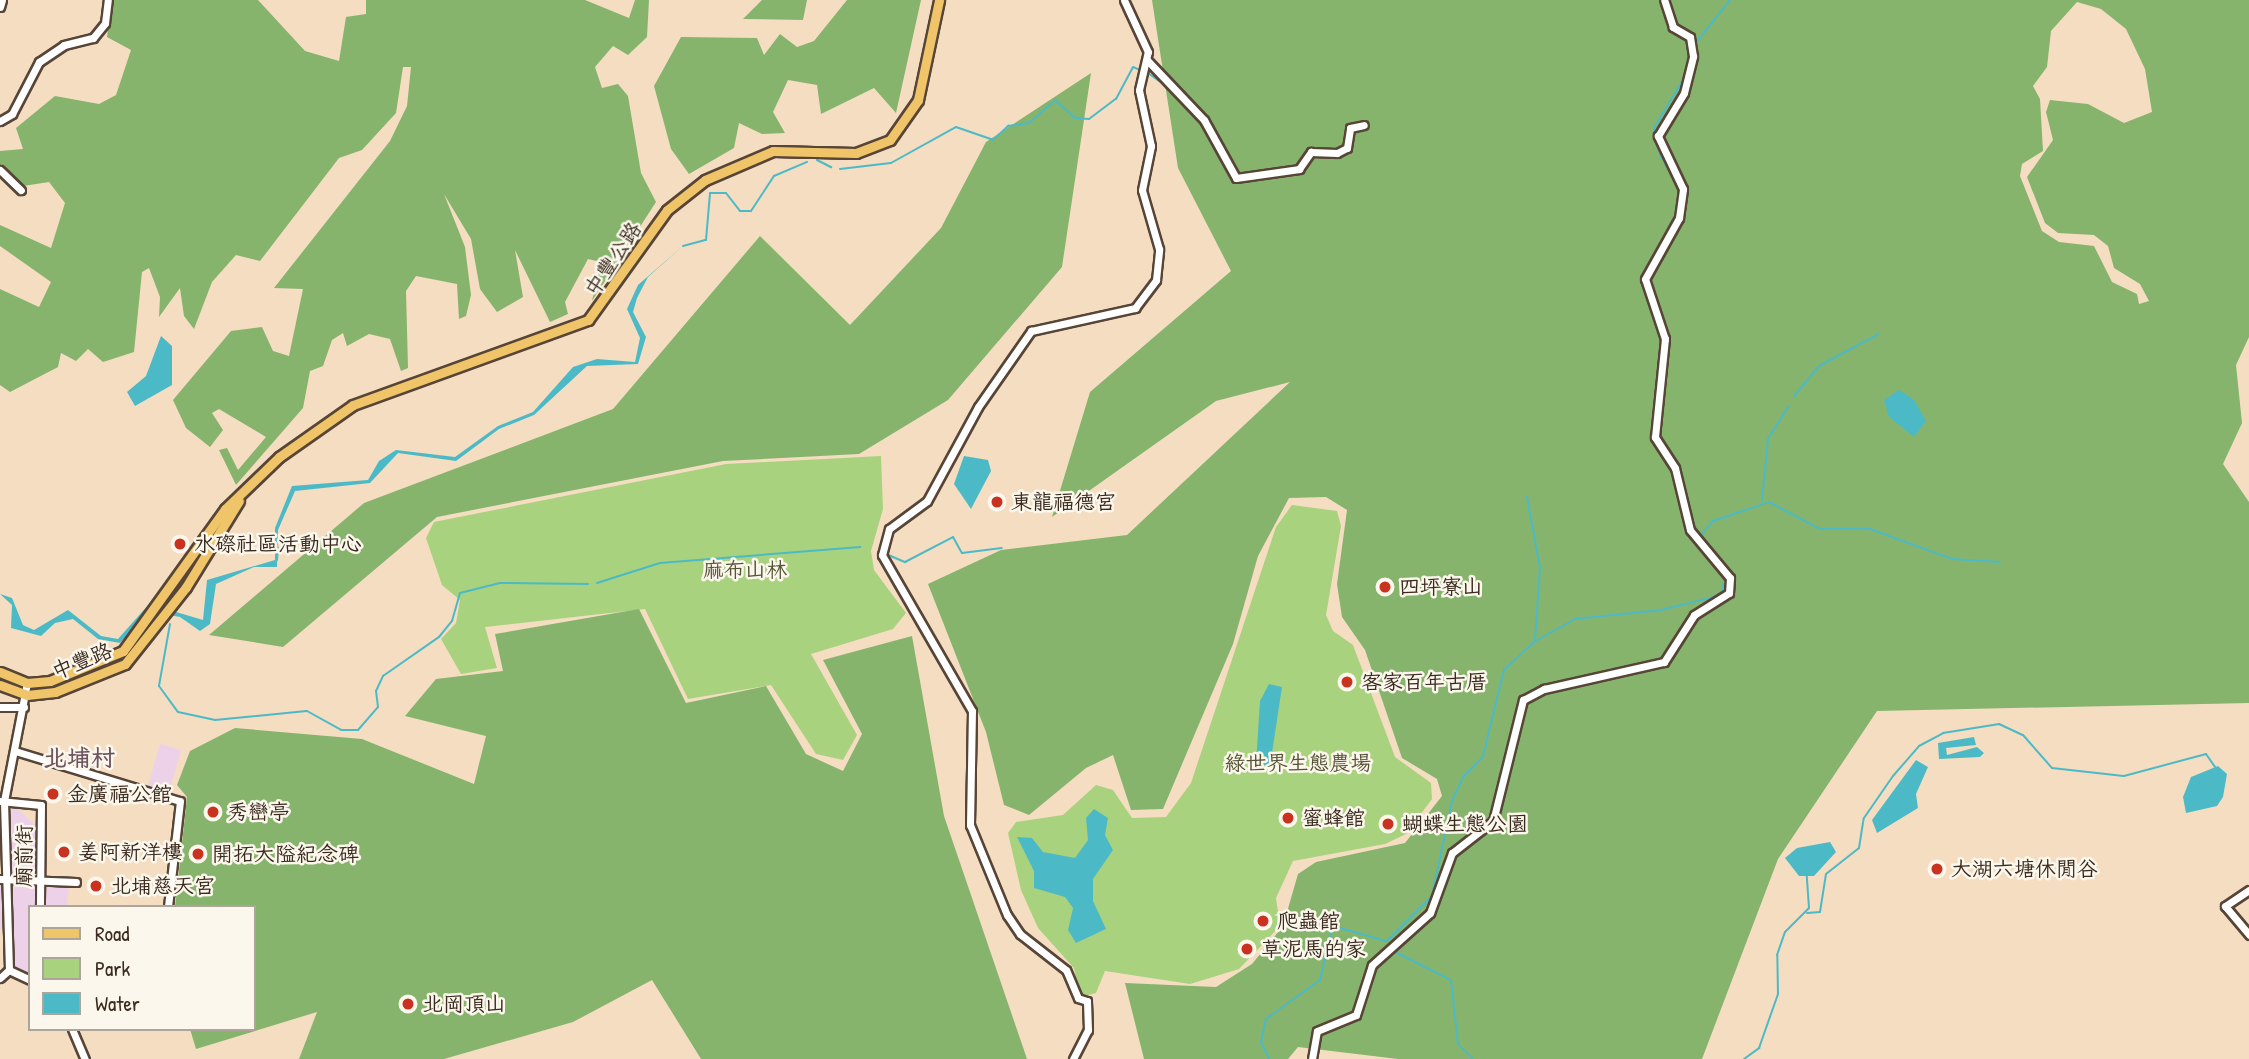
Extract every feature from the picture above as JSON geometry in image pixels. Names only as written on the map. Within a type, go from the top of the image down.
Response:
[{"type":"main road","name":"中豐公路","points":[[186,587],[239,501],[279,457],[353,405],[597,313],[667,210],[705,180],[772,151],[856,153],[890,140],[918,100],[939,0]]},
{"type":"main road","name":"中豐公路","points":[[177,580],[225,509],[239,501]]},
{"type":"main road","name":"中豐路","points":[[27,695],[110,673],[139,651],[177,580]]},
{"type":"main road","name":"中豐路","points":[[0,672],[27,683],[106,663],[128,646],[186,587]]},
{"type":"main road","points":[[0,685],[27,695]]},
{"type":"street","points":[[0,7],[2,0]]},
{"type":"street","points":[[0,121],[12,114],[39,62],[64,45],[93,38],[105,23],[108,0]]},
{"type":"street","points":[[1073,1059],[1091,1018],[1066,970],[1020,934],[1002,903],[970,825],[972,711],[917,606],[883,565],[882,546],[889,529],[927,501],[978,407],[1031,331],[1113,317],[1135,308],[1150,291],[1160,260],[1142,190],[1151,146],[1140,99],[1147,44],[1124,0]]},
{"type":"street","points":[[1312,1059],[1317,1031],[1356,1015],[1365,977],[1430,913],[1452,853],[1493,821],[1523,701],[1544,689],[1664,663],[1689,621],[1731,589],[1720,564],[1690,530],[1675,468],[1655,436],[1665,339],[1645,279],[1679,218],[1683,197],[1681,176],[1658,136],[1684,93],[1693,56],[1690,37],[1672,27],[1664,0]]},
{"type":"street","points":[[1147,60],[1204,120],[1237,178],[1298,169],[1311,152],[1337,153],[1347,148],[1350,128],[1363,125]]},
{"type":"street","points":[[0,170],[21,190]]},
{"type":"street","points":[[9,970],[4,935],[2,801],[27,695],[27,683]]},
{"type":"street","points":[[0,707],[24,707]]},
{"type":"street","points":[[15,751],[180,801],[168,905]]},
{"type":"street","name":"廟前街","points":[[2,801],[41,805],[40,905]]},
{"type":"street","points":[[4,879],[76,882]]},
{"type":"street","points":[[2249,890],[2225,906],[2249,935]]},
{"type":"street","points":[[0,978],[9,970]]},
{"type":"street","points":[[9,970],[28,979]]},
{"type":"street","points":[[73,1031],[85,1059]]},
{"type":"shaded area","points":[[160,744],[181,750],[168,794],[147,788]]},
{"type":"shaded area","points":[[7,807],[16,807],[37,827],[39,875],[12,873]]},
{"type":"shaded area","points":[[0,882],[69,885],[67,905],[28,905],[28,975],[11,971],[10,930],[0,929]]},
{"type":"green space","points":[[112,0],[258,0],[305,51],[339,61],[346,17],[366,14],[366,0],[585,0],[629,18],[635,0],[649,0],[647,37],[628,55],[613,46],[595,67],[602,88],[618,84],[628,96],[641,173],[656,202],[592,301],[601,262],[588,259],[565,302],[568,314],[550,322],[515,250],[523,297],[497,312],[480,289],[471,239],[444,194],[465,247],[471,295],[466,316],[459,319],[457,284],[416,276],[406,291],[408,368],[401,371],[390,339],[369,334],[347,346],[343,333],[332,340],[323,366],[310,371],[303,408],[236,485],[219,450],[227,448],[238,470],[266,437],[219,409],[212,413],[223,430],[210,447],[186,428],[173,400],[231,331],[262,327],[273,351],[289,356],[303,289],[274,288],[390,141],[407,106],[411,67],[403,67],[396,113],[362,150],[339,158],[260,261],[236,255],[212,282],[194,329],[184,316],[180,288],[159,317],[160,297],[149,268],[142,272],[134,352],[103,362],[88,349],[76,361],[61,353],[58,367],[10,392],[0,385],[0,289],[39,307],[51,282],[0,246],[0,225],[51,248],[65,203],[49,182],[17,187],[0,167],[0,151],[23,149],[16,128],[55,96],[99,104],[116,95],[131,50],[107,37]]},
{"type":"green space","points":[[762,0],[807,0],[803,20],[743,19]]},
{"type":"green space","points":[[847,0],[921,0],[896,113],[874,88],[821,114],[817,85],[788,80],[773,112],[785,133],[762,134],[739,123],[734,148],[689,174],[671,149],[654,86],[681,37],[757,38],[764,55],[780,34],[797,47],[814,41]]},
{"type":"green space","points":[[1152,0],[2249,0],[2249,337],[2236,365],[2242,423],[2223,464],[2249,502],[2249,703],[1877,711],[1778,859],[1702,1059],[1398,1059],[1298,1047],[1288,1059],[1144,1059],[1125,983],[1216,987],[1252,964],[1283,926],[1298,874],[1316,862],[1405,843],[1442,796],[1437,779],[1402,758],[1365,650],[1342,617],[1337,584],[1347,510],[1326,497],[1289,498],[1258,556],[1233,644],[1163,809],[1131,810],[1113,755],[1086,768],[1029,815],[1004,805],[986,732],[928,584],[1001,550],[1127,535],[1290,382],[1216,401],[1052,517],[1090,392],[1231,271],[1178,168]],"holes":[[[2077,2],[2101,9],[2126,29],[2145,69],[2152,112],[2124,123],[2088,104],[2050,100],[2046,112],[2053,140],[2027,177],[2045,223],[2058,233],[2094,235],[2108,246],[2114,268],[2140,284],[2149,301],[2139,304],[2137,294],[2112,282],[2094,246],[2059,242],[2042,231],[2020,176],[2022,164],[2043,151],[2040,99],[2033,86],[2047,67],[2051,31]]]},
{"type":"green space","points":[[1091,73],[1062,267],[948,400],[859,454],[723,461],[437,517],[283,647],[209,635],[364,503],[613,409],[760,236],[850,325],[941,228],[986,142]]},
{"type":"green space","name":"麻布山林","points":[[881,456],[883,509],[871,551],[874,570],[906,613],[893,629],[811,654],[857,735],[843,760],[816,754],[771,685],[688,699],[645,609],[485,627],[497,668],[461,674],[441,639],[456,623],[460,600],[442,585],[426,538],[434,522],[726,464]]},
{"type":"green space","name":"綠世界生態農場","points":[[1292,505],[1337,511],[1341,526],[1326,615],[1333,631],[1353,645],[1395,757],[1431,783],[1432,799],[1406,834],[1385,844],[1293,861],[1276,898],[1280,926],[1239,969],[1190,984],[1105,971],[1096,993],[1080,997],[1074,968],[1038,928],[1021,890],[1008,833],[1016,822],[1063,815],[1096,785],[1113,790],[1132,818],[1166,817],[1191,783],[1276,527]]},
{"type":"green space","points":[[639,609],[686,703],[766,686],[806,754],[843,771],[862,734],[823,660],[912,636],[944,816],[1027,1059],[701,1059],[652,980],[573,1022],[444,1059],[299,1059],[317,1012],[256,1031],[256,905],[175,905],[187,797],[177,785],[190,751],[235,728],[362,739],[474,784],[486,736],[405,716],[436,679],[503,671],[495,634]]},
{"type":"green space","points":[[191,1031],[255,1031],[196,1049]]},
{"type":"water","points":[[684,245],[648,277],[637,298],[633,312],[646,337],[638,364],[587,366],[534,415],[499,429],[456,461],[398,453],[370,483],[295,491],[278,530],[277,567],[254,567],[216,584],[210,624],[200,631],[180,617],[148,611],[120,643],[98,639],[73,619],[55,623],[41,636],[11,628],[12,605],[0,594],[12,598],[23,625],[34,630],[68,610],[101,636],[118,639],[149,604],[203,620],[207,580],[275,560],[275,528],[292,486],[368,480],[379,461],[396,450],[455,457],[498,426],[533,412],[573,367],[597,359],[635,362],[640,338],[627,309],[638,285]]},
{"type":"water","points":[[161,336],[172,346],[172,385],[135,406],[127,392],[146,376]]},
{"type":"water","points":[[1899,390],[1914,400],[1926,421],[1914,437],[1889,417],[1884,400]]},
{"type":"water","points":[[964,456],[988,460],[991,471],[971,509],[954,484]]},
{"type":"water","points":[[1269,684],[1282,687],[1270,766],[1256,763],[1260,701]]},
{"type":"water","points":[[1974,737],[1976,745],[1946,748],[1947,755],[1977,747],[1984,753],[1980,757],[1939,759],[1938,743]]},
{"type":"water","points":[[1916,760],[1928,767],[1916,794],[1918,808],[1877,833],[1872,820]]},
{"type":"water","points":[[2218,766],[2227,774],[2223,797],[2217,806],[2186,813],[2183,797],[2191,777]]},
{"type":"water","points":[[1094,809],[1108,818],[1105,835],[1113,850],[1093,879],[1093,901],[1106,929],[1076,943],[1068,930],[1073,908],[1065,897],[1034,888],[1034,871],[1017,837],[1032,838],[1043,852],[1075,858],[1088,840],[1086,818]]},
{"type":"water","points":[[1830,842],[1836,852],[1814,876],[1799,876],[1785,858],[1797,848]]},
{"type":"waterway","points":[[1694,45],[1730,0]]},
{"type":"waterway","points":[[840,169],[891,163],[956,127],[993,140],[1008,126],[1029,123],[1055,100],[1075,118],[1089,119],[1116,99],[1133,67],[1140,70]]},
{"type":"waterway","points":[[1148,73],[1159,81]]},
{"type":"waterway","points":[[1661,158],[1654,128],[1683,80]]},
{"type":"waterway","points":[[817,160],[831,167]]},
{"type":"waterway","points":[[683,246],[706,240],[710,193],[726,193],[740,211],[751,211],[774,176],[807,162]]},
{"type":"waterway","points":[[1665,164],[1671,170]]},
{"type":"waterway","points":[[1662,241],[1677,212]]},
{"type":"waterway","points":[[1653,313],[1640,279],[1658,249]]},
{"type":"waterway","points":[[1794,396],[1819,366],[1879,334]]},
{"type":"waterway","points":[[1652,430],[1660,355]]},
{"type":"waterway","points":[[1762,500],[1768,439],[1788,407]]},
{"type":"waterway","points":[[1664,445],[1678,462],[1695,528],[1724,565]]},
{"type":"waterway","points":[[1527,497],[1540,568],[1535,640]]},
{"type":"waterway","points":[[1700,536],[1713,521],[1769,502],[1820,529],[1870,529],[1952,559],[2000,562]]},
{"type":"waterway","points":[[886,554],[905,562],[953,537],[962,553],[1002,548]]},
{"type":"waterway","points":[[597,583],[660,563],[860,547]]},
{"type":"waterway","points":[[277,560],[278,548]]},
{"type":"waterway","points":[[1387,941],[1432,896],[1452,801],[1463,777],[1483,756],[1504,670],[1534,642],[1575,619],[1661,610],[1713,597],[1722,592],[1725,576]]},
{"type":"waterway","points":[[170,624],[159,686],[178,712],[215,720],[307,711],[341,730],[358,730],[378,707],[376,691],[383,676],[439,637],[452,621],[460,593],[500,583],[588,584]]},
{"type":"waterway","points":[[1807,913],[1820,912],[1826,874],[1859,848],[1864,818],[1893,776],[1919,746],[1943,733],[1999,724],[2023,735],[2052,768],[2124,776],[2206,754],[2215,767]]},
{"type":"waterway","points":[[1744,1059],[1759,1048],[1778,994],[1777,955],[1785,932],[1809,908],[1807,876]]},
{"type":"waterway","points":[[1269,1059],[1261,1042],[1266,1019],[1320,980],[1333,926],[1386,941]]},
{"type":"waterway","points":[[1393,951],[1451,980],[1458,1044],[1473,1059]]},
{"type":"place","name":"東龍福德宮","points":[[997,502]]},
{"type":"place","name":"水磜社區活動中心","points":[[180,544]]},
{"type":"place","name":"四坪寮山","points":[[1385,587]]},
{"type":"place","name":"客家百年古厝","points":[[1347,682]]},
{"type":"place","name":"金廣福公館","points":[[53,794]]},
{"type":"place","name":"秀巒亭","points":[[213,812]]},
{"type":"place","name":"蜜蜂館","points":[[1288,818]]},
{"type":"place","name":"蝴蝶生態公園","points":[[1388,824]]},
{"type":"place","name":"姜阿新洋樓","points":[[64,852]]},
{"type":"place","name":"開拓大隘紀念碑","points":[[198,854]]},
{"type":"place","name":"大湖六塘休閒谷","points":[[1937,869]]},
{"type":"place","name":"北埔慈天宮","points":[[96,886]]},
{"type":"place","name":"爬蟲館","points":[[1263,921]]},
{"type":"place","name":"草泥馬的家","points":[[1247,949]]},
{"type":"place","name":"北岡頂山","points":[[408,1004]]},
{"type":"district","name":"北埔村","points":[[79,758]]}]
